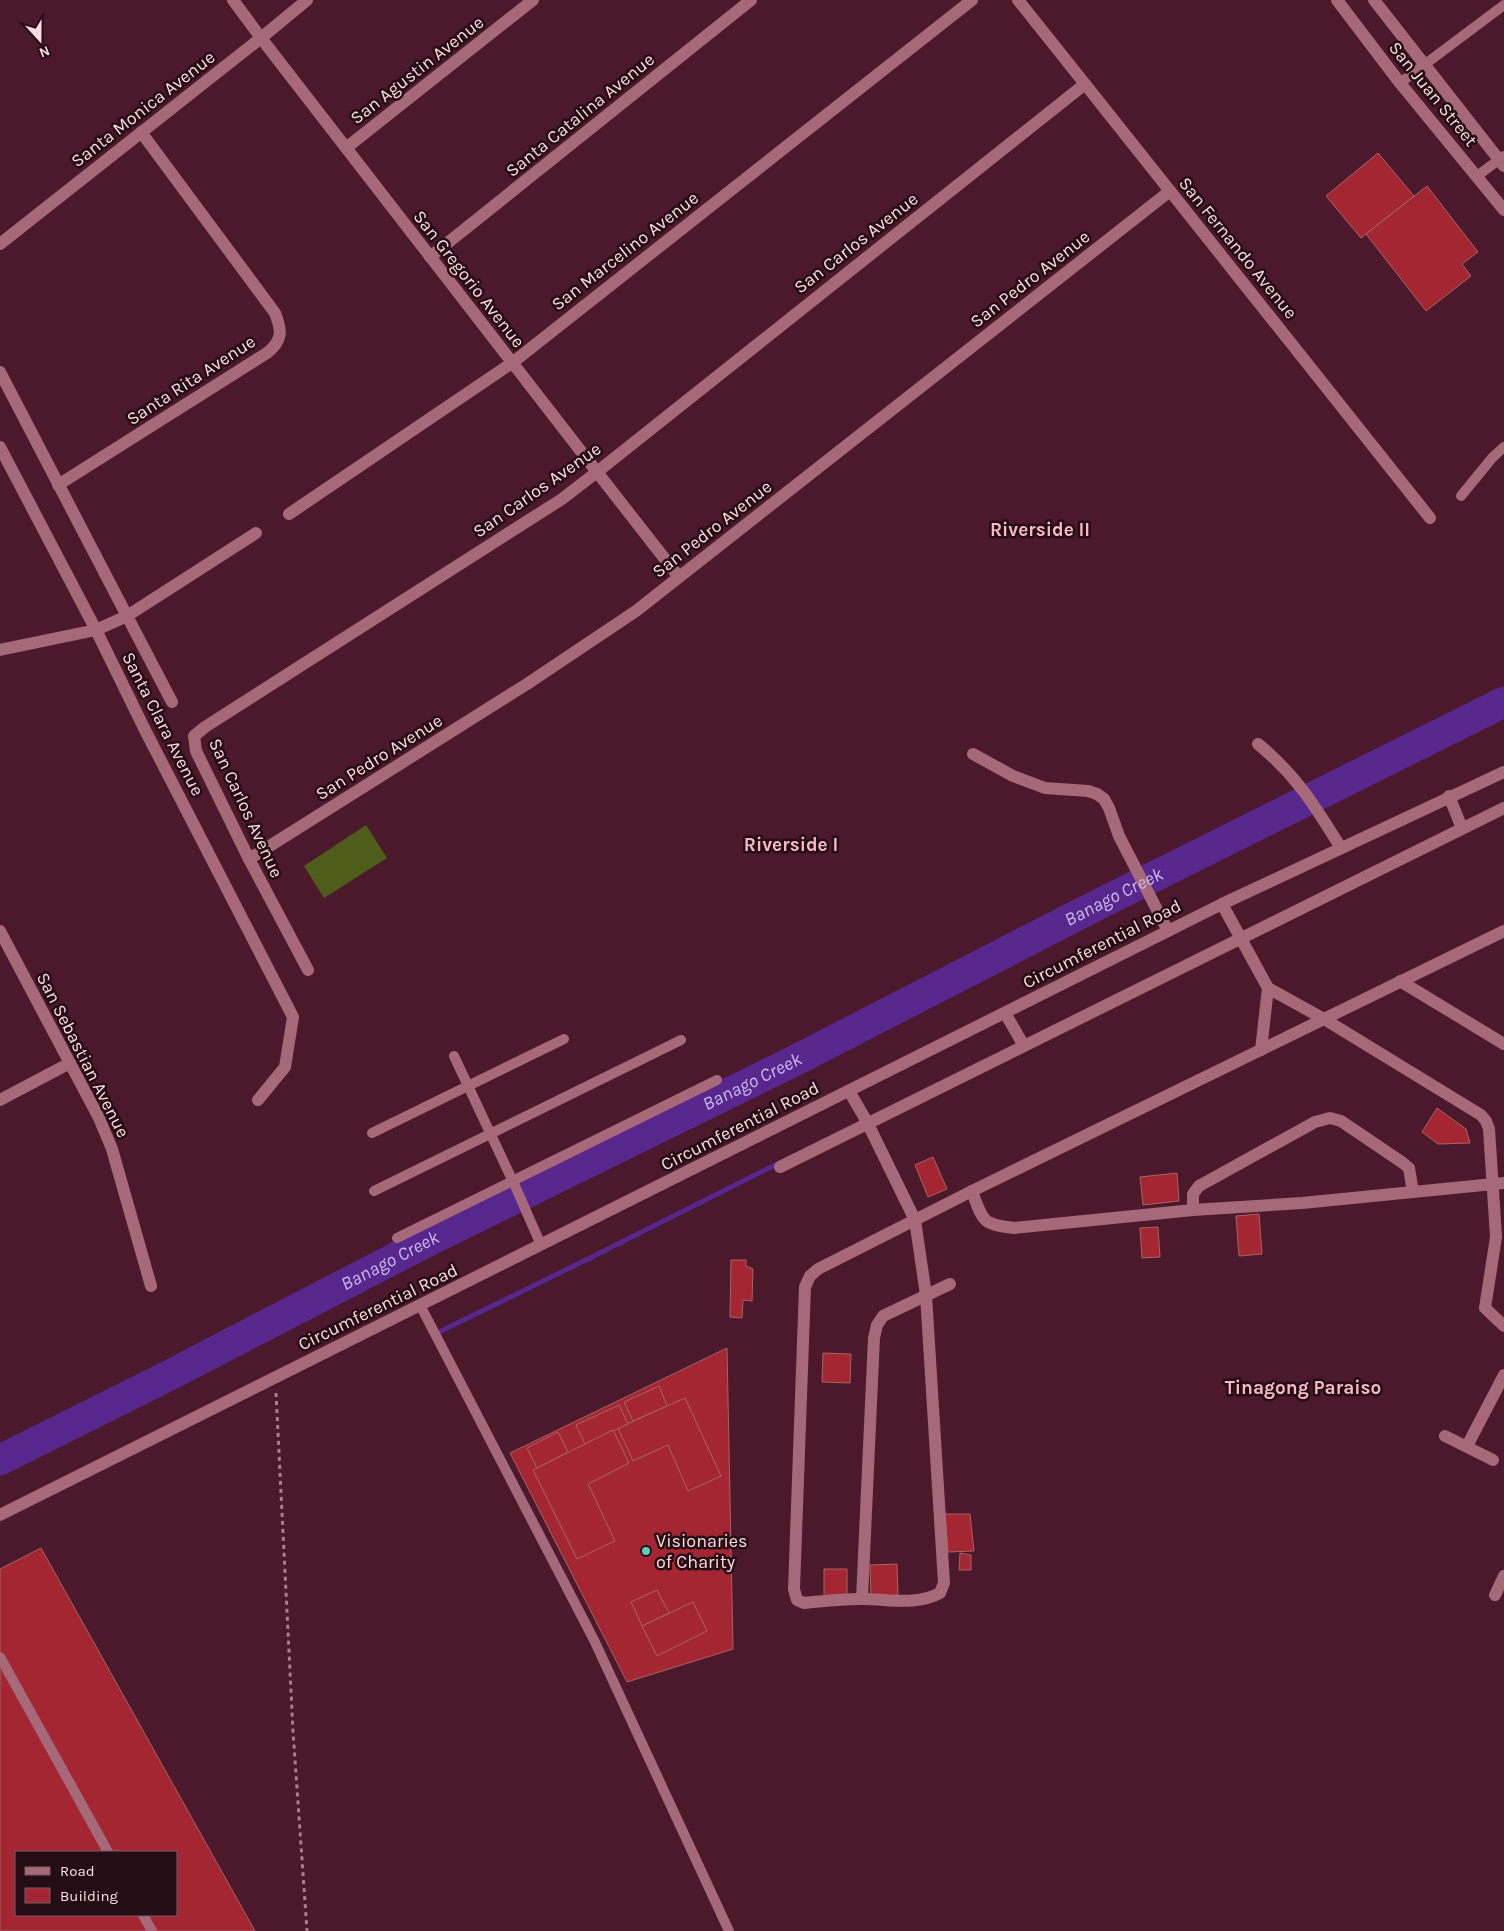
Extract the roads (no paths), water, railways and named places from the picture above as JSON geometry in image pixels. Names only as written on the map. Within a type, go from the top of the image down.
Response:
[{"type":"street","name":"San Gregorio Avenue","points":[[234,0],[261,38],[679,578]]},
{"type":"street","name":"Santa Monica Avenue","points":[[0,244],[307,0]]},
{"type":"street","name":"San Agustin Avenue","points":[[346,148],[533,0]]},
{"type":"street","name":"Santa Catalina Avenue","points":[[430,257],[751,0]]},
{"type":"street","name":"San Marcelino Avenue","points":[[289,514],[512,363],[972,0]]},
{"type":"street","name":"San Fernando Avenue","points":[[1018,0],[1430,518]]},
{"type":"street","name":"San Juan Street","points":[[1336,0],[1400,83],[1504,210]]},
{"type":"street","name":"San Juan Street","points":[[1374,0],[1502,160]]},
{"type":"street","name":"San Carlos Avenue","points":[[308,970],[249,859],[196,752],[194,736],[205,727],[562,499],[1085,84]]},
{"type":"street","name":"Santa Rita Avenue","points":[[58,486],[267,353],[276,345],[280,334],[280,324],[276,313],[141,132]]},
{"type":"street","name":"San Pedro Avenue","points":[[249,859],[592,642],[679,578],[1170,191]]},
{"type":"street","name":"Santa Clara Avenue","points":[[0,372],[172,702]]},
{"type":"street","name":"Santa Clara Avenue","points":[[0,447],[96,630],[150,741],[293,1017],[285,1067],[258,1100]]},
{"type":"street","points":[[0,650],[96,630],[127,616],[256,533]]},
{"type":"street","points":[[1258,744],[1280,762],[1306,792],[1340,848]]},
{"type":"street","points":[[972,754],[1013,776],[1045,788],[1088,791],[1104,799],[1110,808],[1119,836],[1168,931]]},
{"type":"street","name":"Circumferential Road","points":[[0,1515],[1222,904],[1502,771]]},
{"type":"street","points":[[1449,796],[1462,828]]},
{"type":"street","points":[[780,1168],[867,1123],[1504,808]]},
{"type":"street","points":[[1222,904],[1242,937],[1268,988],[1261,1050]]},
{"type":"street","name":"San Sebastian Avenue","points":[[0,931],[100,1118],[112,1149],[151,1286]]},
{"type":"street","points":[[849,1091],[915,1220],[926,1295],[944,1582],[940,1593],[919,1601],[862,1599],[804,1603],[797,1600],[794,1589],[805,1287],[810,1276],[818,1270],[915,1220],[972,1191],[1504,931]]},
{"type":"street","points":[[1400,981],[1504,1044]]},
{"type":"street","points":[[1268,988],[1324,1019],[1481,1115],[1486,1121],[1499,1184],[1500,1239],[1486,1308],[1504,1326]]},
{"type":"street","points":[[1005,1013],[1023,1046]]},
{"type":"street","points":[[0,1100],[70,1063]]},
{"type":"street","points":[[1193,1210],[1193,1194],[1199,1186],[1315,1122],[1330,1118],[1341,1121],[1403,1162],[1409,1168],[1413,1192]]},
{"type":"street","points":[[972,1191],[982,1219],[995,1226],[1014,1228],[1193,1210],[1302,1203],[1499,1184]]},
{"type":"street","points":[[862,1599],[874,1338],[877,1325],[883,1316],[950,1284]]},
{"type":"street","points":[[1467,1446],[1504,1376]]},
{"type":"street","points":[[1445,1436],[1493,1460]]},
{"type":"street","points":[[1495,1595],[1504,1576]]},
{"type":"lane","points":[[1400,83],[1504,5]]},
{"type":"lane","points":[[1477,176],[1502,160]]},
{"type":"lane","points":[[1461,496],[1492,458],[1504,447]]},
{"type":"lane","points":[[372,1132],[564,1039]]},
{"type":"lane","points":[[374,1191],[681,1040]]},
{"type":"lane","points":[[454,1056],[541,1245]]},
{"type":"lane","points":[[397,1238],[515,1185],[717,1080]]},
{"type":"lane","points":[[420,1305],[594,1640],[729,1931]]},
{"type":"lane","points":[[0,1658],[107,1851]]},
{"type":"lane","points":[[144,1916],[152,1931]]},
{"type":"waterway","name":"Banago Creek","points":[[0,1460],[164,1378],[430,1240],[796,1060],[1105,901],[1504,702]]},
{"type":"waterway","points":[[439,1332],[779,1163]]},
{"type":"place","name":"Visionaries of Charity","points":[[646,1551]]},
{"type":"district","name":"Riverside II","points":[[1040,530]]},
{"type":"district","name":"Riverside I","points":[[791,845]]},
{"type":"district","name":"Tinagong Paraiso","points":[[1303,1388]]}]
